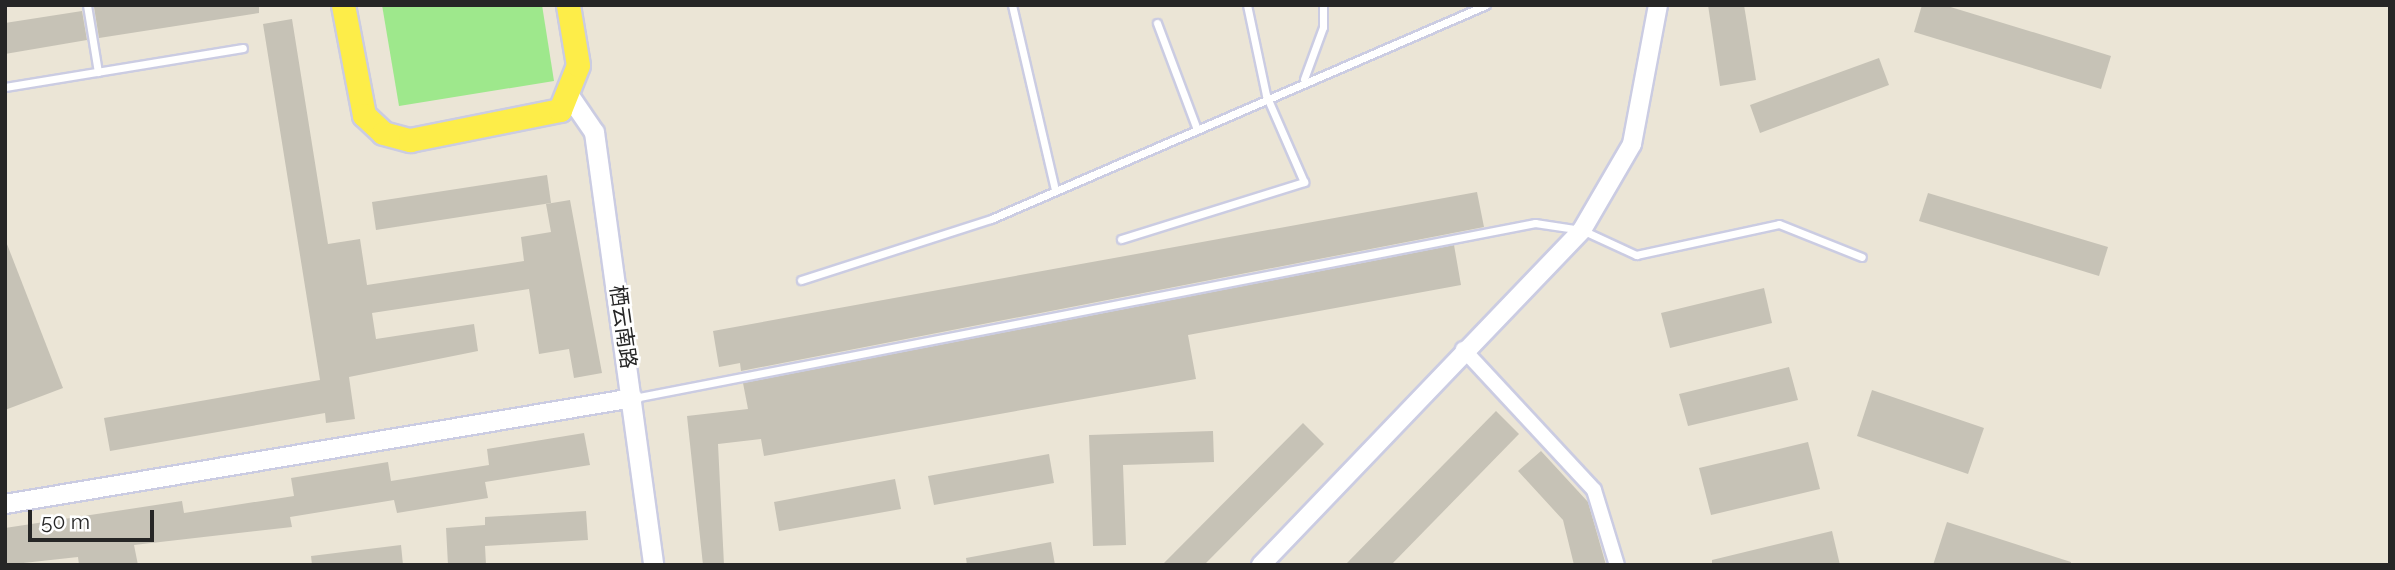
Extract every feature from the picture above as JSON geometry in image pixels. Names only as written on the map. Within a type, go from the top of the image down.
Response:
[{"type":"main road","points":[[343,5],[359,102],[383,133],[410,139],[547,117],[570,97],[578,65],[568,5]]},
{"type":"main road","name":"栖云南路","points":[[570,97],[594,132],[633,398],[653,565]]},
{"type":"street","points":[[1261,565],[1463,349],[1581,230],[1632,144],[1658,5]]},
{"type":"street","points":[[1463,349],[1594,489],[1617,565]]},
{"type":"street","points":[[5,504],[633,398]]},
{"type":"lane","points":[[87,5],[98,72]]},
{"type":"lane","points":[[1012,5],[1055,190]]},
{"type":"lane","points":[[1121,239],[1304,182],[1266,95],[1247,5]]},
{"type":"lane","points":[[1304,79],[1323,27],[1323,5]]},
{"type":"lane","points":[[801,280],[991,219],[1266,95],[1486,5]]},
{"type":"lane","points":[[1157,23],[1196,127]]},
{"type":"lane","points":[[5,88],[243,48]]},
{"type":"lane","points":[[633,398],[1535,223],[1581,230],[1636,255],[1779,224],[1862,257]]},
{"type":"green space","points":[[382,5],[542,5],[554,81],[399,106]]},
{"type":"building","points":[[259,5],[259,13],[99,38],[94,7]]},
{"type":"building","points":[[1708,5],[1744,5],[1756,80],[1720,86]]},
{"type":"building","points":[[1922,5],[1944,5],[2111,56],[2101,89],[1914,32]]},
{"type":"building","points":[[82,11],[87,40],[5,54],[5,23]]},
{"type":"building","points":[[292,19],[328,244],[360,239],[367,285],[524,261],[521,237],[551,232],[546,204],[570,200],[602,373],[574,378],[569,349],[539,354],[529,289],[372,313],[376,339],[474,324],[478,351],[349,377],[355,419],[326,423],[325,413],[110,451],[104,418],[320,380],[263,24]]},
{"type":"building","points":[[1879,58],[1889,85],[1760,133],[1750,105]]},
{"type":"building","points":[[547,175],[551,203],[376,230],[372,202]]},
{"type":"building","points":[[1477,192],[1484,227],[741,371],[740,363],[719,367],[713,331]]},
{"type":"building","points":[[1928,193],[2108,247],[2099,276],[1919,221]]},
{"type":"building","points":[[5,239],[63,388],[5,410]]},
{"type":"building","points":[[1454,245],[1461,285],[1188,335],[1196,379],[764,456],[761,439],[718,444],[724,565],[703,565],[687,416],[748,409],[743,383]]},
{"type":"building","points":[[1764,288],[1772,323],[1670,348],[1661,313]]},
{"type":"building","points":[[1789,367],[1798,400],[1688,426],[1679,394]]},
{"type":"building","points":[[1872,390],[1984,428],[1968,474],[1857,436]]},
{"type":"building","points":[[1496,411],[1519,434],[1391,565],[1345,565]]},
{"type":"building","points":[[1303,423],[1324,444],[1204,565],[1162,565]]},
{"type":"building","points":[[1213,431],[1214,462],[1123,465],[1126,545],[1093,546],[1089,435]]},
{"type":"building","points":[[584,433],[590,465],[485,482],[488,498],[397,513],[394,500],[290,517],[292,527],[134,545],[138,565],[79,565],[78,557],[5,565],[5,528],[182,501],[184,513],[294,496],[291,478],[388,462],[391,481],[489,465],[487,449]]},
{"type":"building","points":[[1808,442],[1820,489],[1711,515],[1699,468]]},
{"type":"building","points":[[1541,451],[1588,502],[1606,565],[1574,565],[1563,520],[1518,471]]},
{"type":"building","points":[[1049,454],[1054,483],[934,505],[928,476]]},
{"type":"building","points":[[895,479],[901,509],[779,531],[774,502]]},
{"type":"building","points":[[586,511],[588,540],[485,546],[486,565],[448,565],[446,528],[485,525],[485,517]]},
{"type":"building","points":[[1947,522],[2071,562],[2071,565],[1933,565]]},
{"type":"building","points":[[1832,531],[1840,565],[1712,565],[1712,560]]},
{"type":"building","points":[[1051,542],[1055,565],[967,565],[966,558]]},
{"type":"building","points":[[401,545],[403,565],[312,565],[311,556]]}]
